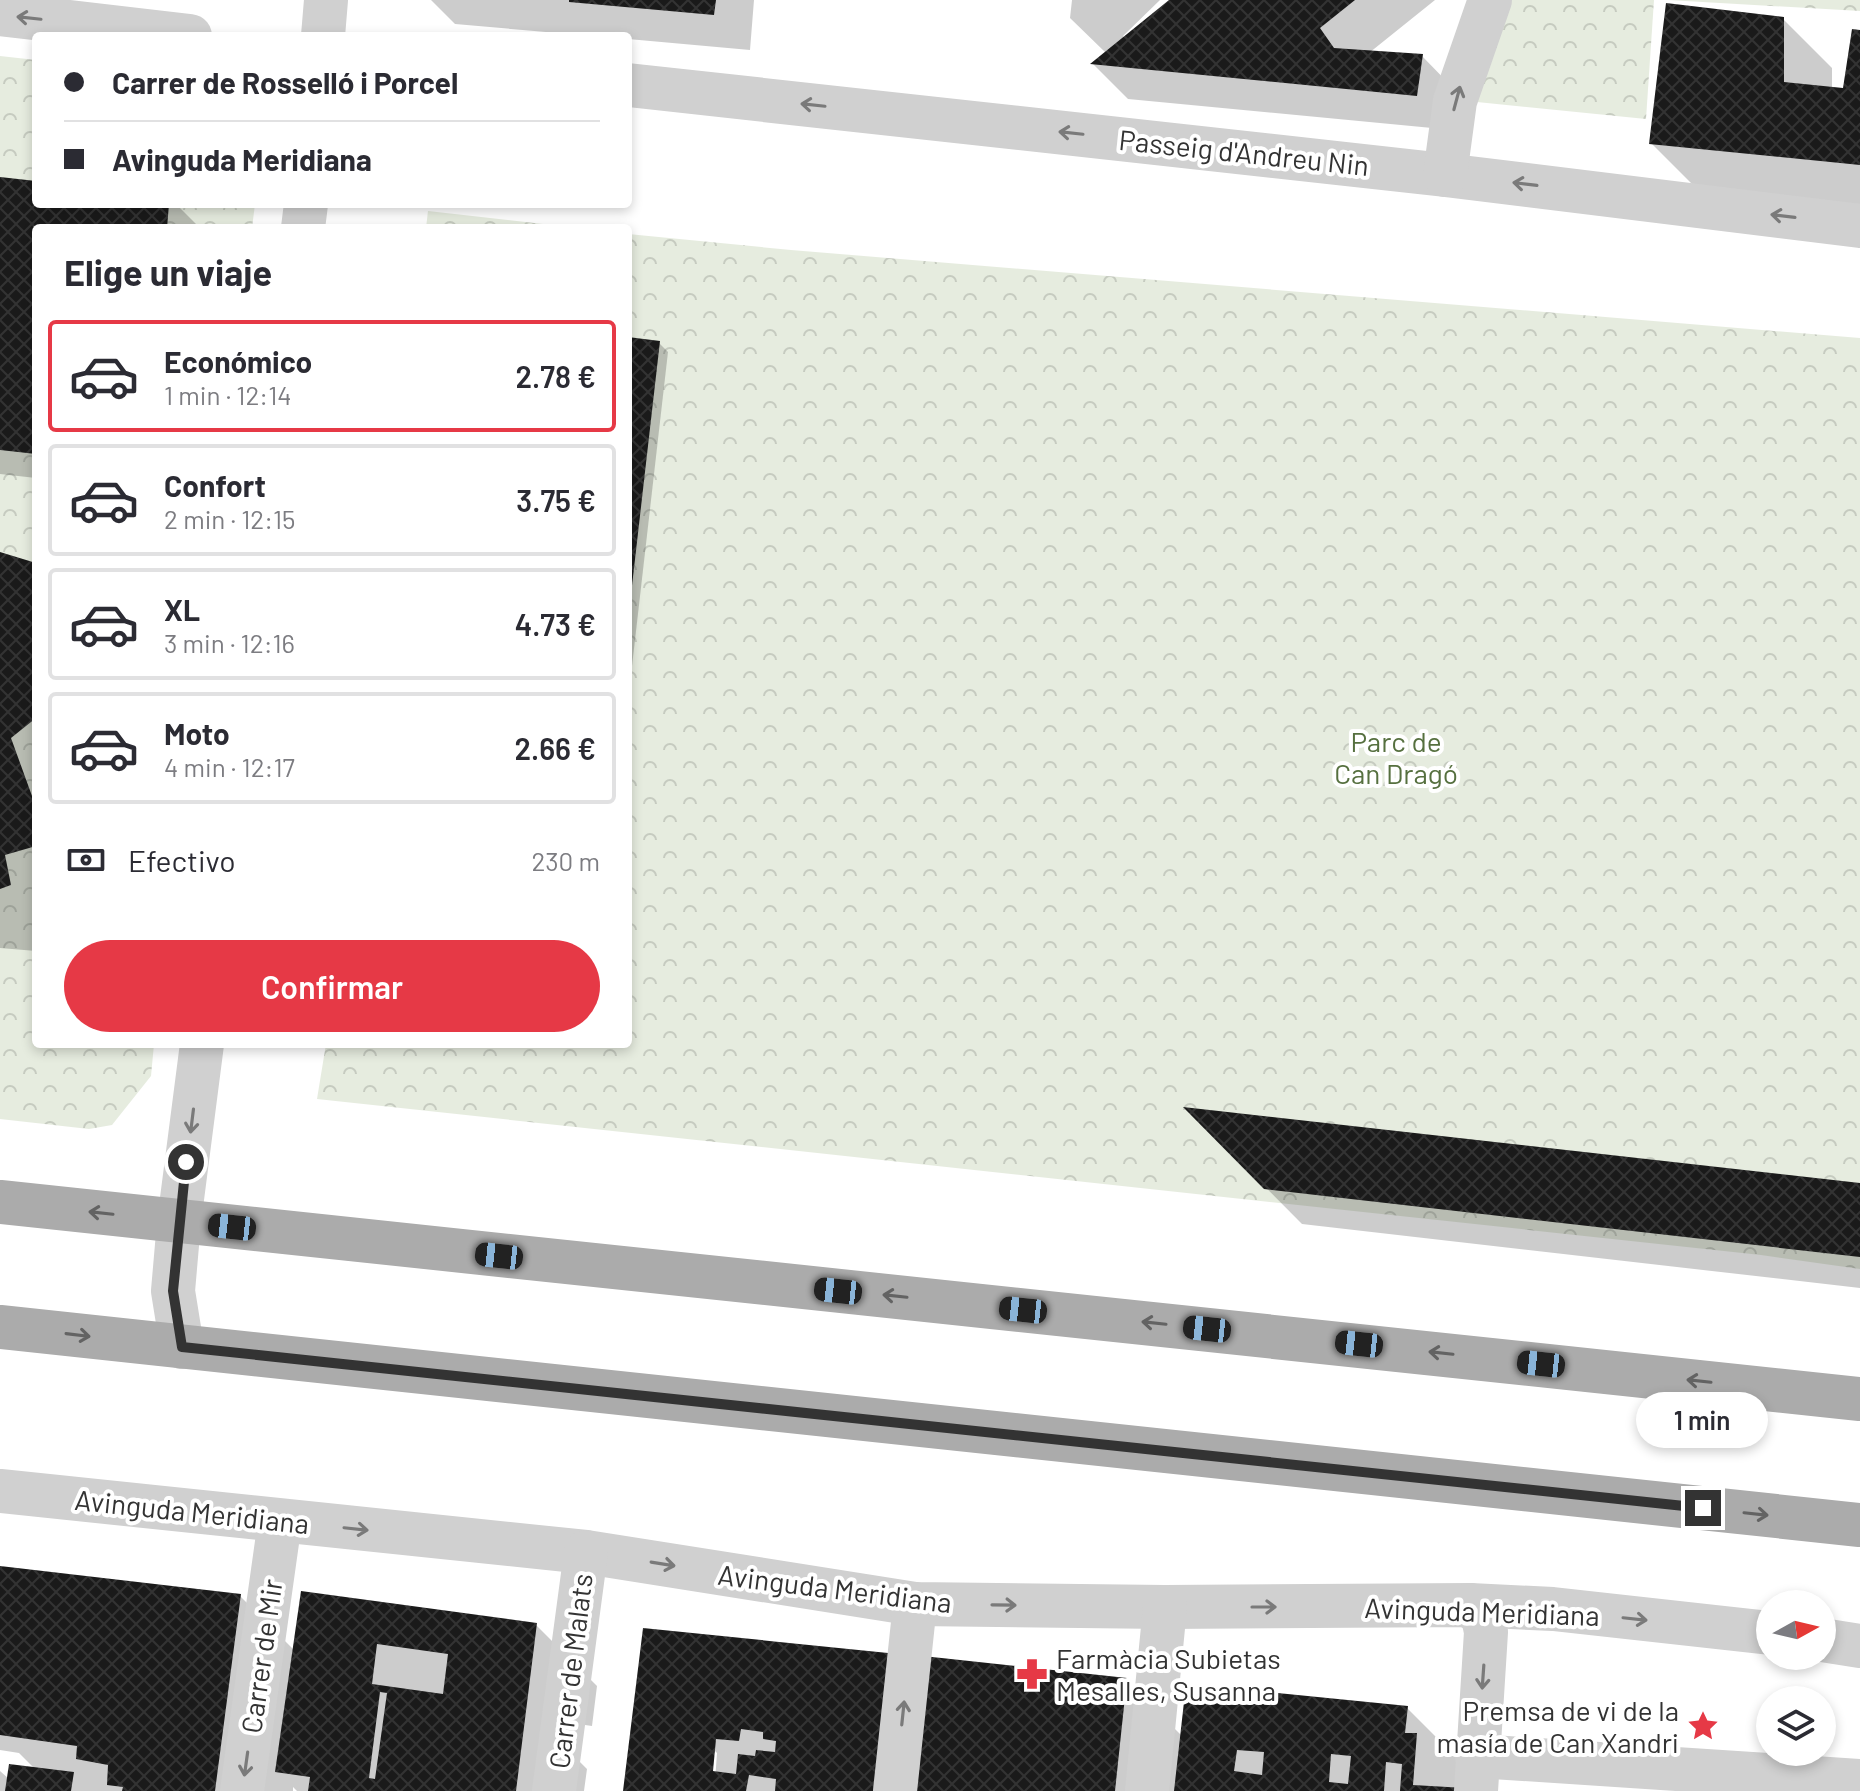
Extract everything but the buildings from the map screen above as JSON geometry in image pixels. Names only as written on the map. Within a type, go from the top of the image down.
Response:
[{"type":"main road","points":[[0,1202],[1860,1399]]},
{"type":"main road","points":[[0,1327],[1860,1525]]},
{"type":"street","points":[[323,32],[326,0]]},
{"type":"street","points":[[1445,175],[1455,101],[1490,0]]},
{"type":"street","points":[[0,14],[155,32]]},
{"type":"street","name":"Passeig d'Andreu Nin","points":[[632,85],[1445,175],[1860,226]]},
{"type":"street","points":[[182,1347],[173,1291],[201,1048]]},
{"type":"street","name":"Avinguda Meridiana","points":[[0,1491],[586,1552],[915,1604],[1165,1607],[1470,1605],[1553,1609],[1756,1631]]},
{"type":"street","name":"Carrer de Mir","points":[[242,1791],[280,1521]]},
{"type":"street","name":"Carrer de Malats","points":[[554,1791],[586,1552]]},
{"type":"street","points":[[895,1791],[915,1604]]},
{"type":"street","points":[[1470,1605],[1483,1617],[1486,1632],[1476,1773],[1799,1784],[1860,1781]]},
{"type":"street","points":[[1147,1791],[1165,1607]]},
{"type":"street","points":[[1836,1642],[1860,1646]]},
{"type":"green space","points":[[1504,0],[1654,0],[1646,119],[1477,102]]},
{"type":"green space","points":[[1668,0],[1860,0],[1860,11]]},
{"type":"green space","points":[[0,56],[32,60],[32,208],[254,208],[252,224],[32,224],[32,1048],[154,1048],[151,1076],[112,1125],[89,1129],[0,1119]]},
{"type":"green space","points":[[428,211],[543,224],[426,224]]},
{"type":"green space","name":"Parc de Can Dragó","points":[[632,234],[1860,338],[1860,1269],[1761,1255],[317,1099],[325,1048],[632,1048]]},
{"type":"place","name":"Farmàcia Subietas Mesalles, Susanna","points":[[1032,1674]]},
{"type":"place","name":"Premsa de vi de la masía de Can Xandri","points":[[1703,1726]]},
{"type":"route","points":[[186,1162],[173,1291],[182,1347],[1703,1508]]}]
